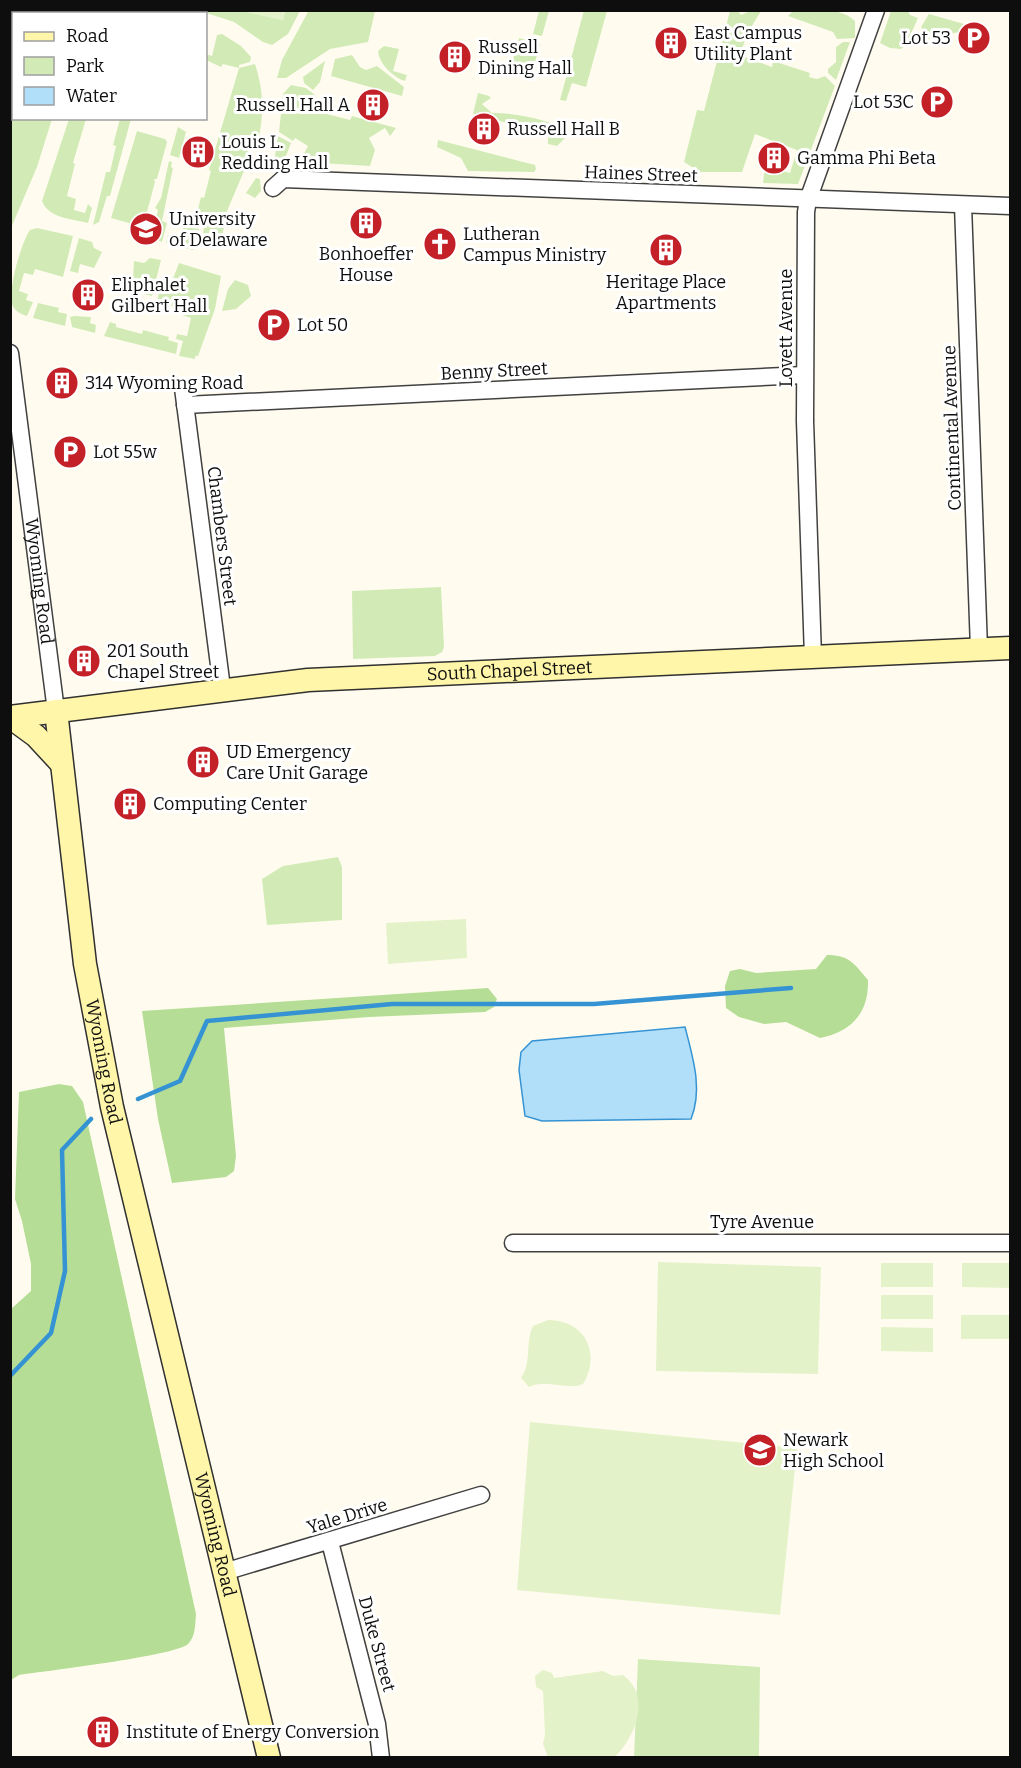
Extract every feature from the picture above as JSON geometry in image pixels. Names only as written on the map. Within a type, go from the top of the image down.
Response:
[{"type":"street","name":"Lovett Avenue","points":[[813,657],[804,375],[808,200],[876,10]]},
{"type":"street","name":"Haines Street","points":[[273,188],[283,179],[1011,206]]},
{"type":"street","name":"Continental Avenue","points":[[963,205],[979,649]]},
{"type":"street","name":"Wyoming Road","points":[[10,353],[56,711],[85,964],[112,1107],[269,1758]]},
{"type":"street","name":"Benny Street","points":[[185,405],[804,375]]},
{"type":"street","name":"Chambers Street","points":[[183,388],[222,688]]},
{"type":"street","name":"South Chapel Street","points":[[10,717],[222,688],[319,679],[1011,648]]},
{"type":"street","points":[[10,717],[36,736],[62,763]]},
{"type":"street","name":"Tyre Avenue","points":[[513,1243],[1011,1243]]},
{"type":"street","name":"Yale Drive","points":[[224,1572],[481,1495]]},
{"type":"street","name":"Duke Street","points":[[330,1542],[377,1724],[381,1758]]},
{"type":"green space","points":[[309,10],[375,11],[368,42],[330,49],[286,78],[277,78],[282,60]]},
{"type":"green space","points":[[584,10],[607,11],[586,87],[572,83],[566,101],[560,100]]},
{"type":"green space","points":[[826,10],[849,16],[855,21],[855,38],[837,39],[833,32],[788,16],[793,11]]},
{"type":"green space","points":[[200,11],[243,11],[283,20],[285,11],[300,11],[288,34],[272,45],[263,42],[234,22]]},
{"type":"green space","points":[[243,11],[285,11],[283,20]]},
{"type":"green space","points":[[539,11],[549,11],[542,36],[533,34]]},
{"type":"green space","points":[[730,11],[738,11],[741,15],[750,11],[761,11],[747,34],[740,55],[772,67],[773,61],[810,73],[809,77],[817,79],[825,76],[835,86],[798,184],[763,183],[765,166],[790,173],[797,150],[755,134],[742,172],[700,172],[684,162],[697,110],[704,111]]},
{"type":"green space","points":[[891,11],[908,11],[910,15],[918,18],[906,45],[901,49],[890,48],[880,43]]},
{"type":"green space","points":[[929,14],[964,24],[963,31],[929,39],[921,27]]},
{"type":"green space","points":[[11,30],[12,120],[52,120],[37,167],[11,228]]},
{"type":"green space","points":[[222,34],[241,46],[251,57],[250,62],[239,65],[239,68],[223,64],[221,67],[207,60],[207,54],[212,56],[217,35]]},
{"type":"green space","points":[[519,38],[540,44],[533,70],[512,63]]},
{"type":"green space","points":[[843,42],[850,42],[836,80],[828,73],[828,69],[836,62],[836,47]]},
{"type":"green space","points":[[384,46],[399,49],[393,71],[407,75],[405,81],[392,74],[381,61],[378,51]]},
{"type":"green space","points":[[352,55],[360,67],[366,70],[377,66],[404,87],[402,96],[331,76],[335,59]]},
{"type":"green space","points":[[325,61],[320,82],[313,90],[304,83],[303,77]]},
{"type":"green space","points":[[255,64],[262,96],[261,127],[256,149],[249,149],[246,155],[250,157],[227,211],[222,237],[203,233],[204,228],[194,225],[201,197],[204,198],[211,171],[209,170],[239,68]]},
{"type":"green space","points":[[291,85],[306,88],[315,95],[319,112],[350,120],[352,116],[396,128],[390,136],[385,128],[369,138],[375,150],[370,166],[304,162],[304,154],[308,146],[295,138],[293,141],[279,132],[283,94]]},
{"type":"green space","points":[[478,93],[491,98],[482,104],[492,113],[520,115],[543,120],[567,132],[566,137],[557,146],[548,144],[548,134],[473,114]]},
{"type":"green space","points":[[69,120],[86,120],[73,163],[75,164],[67,196],[76,199],[74,210],[85,213],[88,204],[92,208],[88,223],[55,214],[45,207],[42,201]]},
{"type":"green space","points":[[120,120],[131,120],[110,196],[107,196],[99,222],[93,225],[106,172],[110,172],[116,146],[113,145]]},
{"type":"green space","points":[[178,127],[186,132],[179,158],[170,155]]},
{"type":"green space","points":[[137,131],[165,139],[167,142],[157,179],[154,179],[143,227],[111,218]]},
{"type":"green space","points":[[278,136],[291,143],[281,169],[274,162]]},
{"type":"green space","points":[[438,140],[535,165],[536,169],[534,172],[468,171],[461,158],[437,147]]},
{"type":"green space","points":[[169,161],[172,162],[171,167],[173,168],[162,221],[167,223],[162,242],[154,239],[152,233],[158,210],[155,208],[161,198]]},
{"type":"green space","points":[[256,178],[260,179],[261,191],[255,198],[246,193]]},
{"type":"green space","points":[[183,227],[199,229],[193,250],[166,243],[168,235],[180,238]]},
{"type":"green space","points":[[37,228],[73,236],[63,277],[35,269],[33,275],[24,273],[19,291],[28,294],[26,300],[33,302],[27,316],[18,312],[13,306],[12,288],[23,245],[30,230]]},
{"type":"green space","points":[[79,238],[92,242],[94,248],[102,252],[94,268],[80,264],[78,273],[70,271]]},
{"type":"green space","points":[[150,258],[161,260],[152,296],[144,294],[147,282],[133,278],[134,261],[144,263]]},
{"type":"green space","points":[[179,263],[221,276],[215,309],[195,359],[179,356],[183,341],[176,339],[177,334],[187,336],[191,318],[182,315],[183,309],[157,302],[161,282],[171,284]]},
{"type":"green space","points":[[235,280],[248,285],[251,296],[236,309],[222,311],[228,289]]},
{"type":"green space","points":[[38,303],[59,308],[58,312],[67,314],[65,326],[33,318]]},
{"type":"green space","points":[[70,317],[91,317],[90,323],[96,325],[95,333],[72,327]]},
{"type":"green space","points":[[110,322],[116,324],[116,327],[142,334],[143,330],[169,337],[168,340],[178,343],[176,354],[104,336]]},
{"type":"green space","points":[[441,587],[444,647],[442,652],[435,656],[353,659],[352,591]]},
{"type":"green space","points":[[338,857],[342,867],[342,920],[267,925],[262,879],[283,866]]},
{"type":"green space","points":[[466,919],[467,958],[388,964],[386,923]]},
{"type":"green space","points":[[827,955],[846,959],[855,965],[868,980],[868,991],[862,1011],[850,1025],[841,1031],[820,1038],[786,1022],[764,1024],[739,1017],[726,1008],[725,986],[730,971],[740,969],[756,973],[816,969]]},
{"type":"green space","points":[[488,988],[497,999],[494,1007],[485,1012],[369,1017],[224,1028],[236,1156],[234,1171],[226,1177],[172,1183],[158,1119],[142,1011]]},
{"type":"green space","points":[[59,1084],[72,1086],[83,1102],[196,1614],[191,1641],[178,1649],[136,1658],[19,1675],[11,1680],[11,1309],[31,1291],[31,1264],[15,1199],[19,1092]]},
{"type":"green space","points":[[658,1262],[821,1267],[818,1374],[656,1371]]},
{"type":"green space","points":[[881,1263],[933,1263],[933,1287],[881,1287]]},
{"type":"green space","points":[[962,1263],[1010,1263],[1010,1288],[962,1287]]},
{"type":"green space","points":[[881,1295],[933,1295],[933,1319],[881,1319]]},
{"type":"green space","points":[[961,1315],[1010,1315],[1010,1339],[961,1339]]},
{"type":"green space","points":[[548,1320],[561,1321],[571,1326],[586,1340],[591,1360],[583,1384],[570,1386],[543,1384],[529,1387],[521,1378],[526,1366],[533,1326]]},
{"type":"green space","points":[[881,1327],[933,1328],[933,1352],[881,1351]]},
{"type":"green space","points":[[530,1422],[797,1448],[780,1615],[517,1590]]},
{"type":"green space","points":[[638,1659],[760,1667],[759,1757],[634,1758]]},
{"type":"green space","points":[[543,1670],[552,1673],[554,1678],[603,1671],[613,1676],[623,1675],[632,1684],[637,1694],[637,1716],[629,1739],[615,1757],[548,1757],[543,1744],[545,1735],[543,1691],[536,1687],[535,1676]]},
{"type":"water","points":[[685,1027],[696,1073],[695,1108],[691,1119],[542,1121],[525,1116],[519,1070],[521,1052],[532,1041]]},
{"type":"waterway","points":[[138,1099],[180,1081],[207,1021],[392,1004],[594,1004],[791,988]]},
{"type":"waterway","points":[[10,1376],[51,1333],[65,1271],[62,1150],[91,1119]]},
{"type":"place","name":"Lot 53","points":[[974,38]]},
{"type":"place","name":"East Campus Utility Plant","points":[[671,43]]},
{"type":"place","name":"Russell Dining Hall","points":[[455,57]]},
{"type":"place","name":"Lot 53C","points":[[937,102]]},
{"type":"place","name":"Russell Hall A","points":[[373,105]]},
{"type":"place","name":"Russell Hall B","points":[[484,129]]},
{"type":"place","name":"Louis L. Redding Hall","points":[[198,152]]},
{"type":"place","name":"Gamma Phi Beta","points":[[774,158]]},
{"type":"place","name":"Bonhoeffer House","points":[[366,223]]},
{"type":"place","name":"University of Delaware","points":[[146,229]]},
{"type":"place","name":"Lutheran Campus Ministry","points":[[440,244]]},
{"type":"place","name":"Heritage Place Apartments","points":[[666,250]]},
{"type":"place","name":"Eliphalet Gilbert Hall","points":[[88,295]]},
{"type":"place","name":"Lot 50","points":[[274,325]]},
{"type":"place","name":"314 Wyoming Road","points":[[62,383]]},
{"type":"place","name":"Lot 55w","points":[[70,452]]},
{"type":"place","name":"201 South Chapel Street","points":[[84,661]]},
{"type":"place","name":"UD Emergency Care Unit Garage","points":[[203,762]]},
{"type":"place","name":"Computing Center","points":[[130,804]]},
{"type":"place","name":"Newark High School","points":[[760,1450]]},
{"type":"place","name":"Institute of Energy Conversion","points":[[103,1732]]}]
